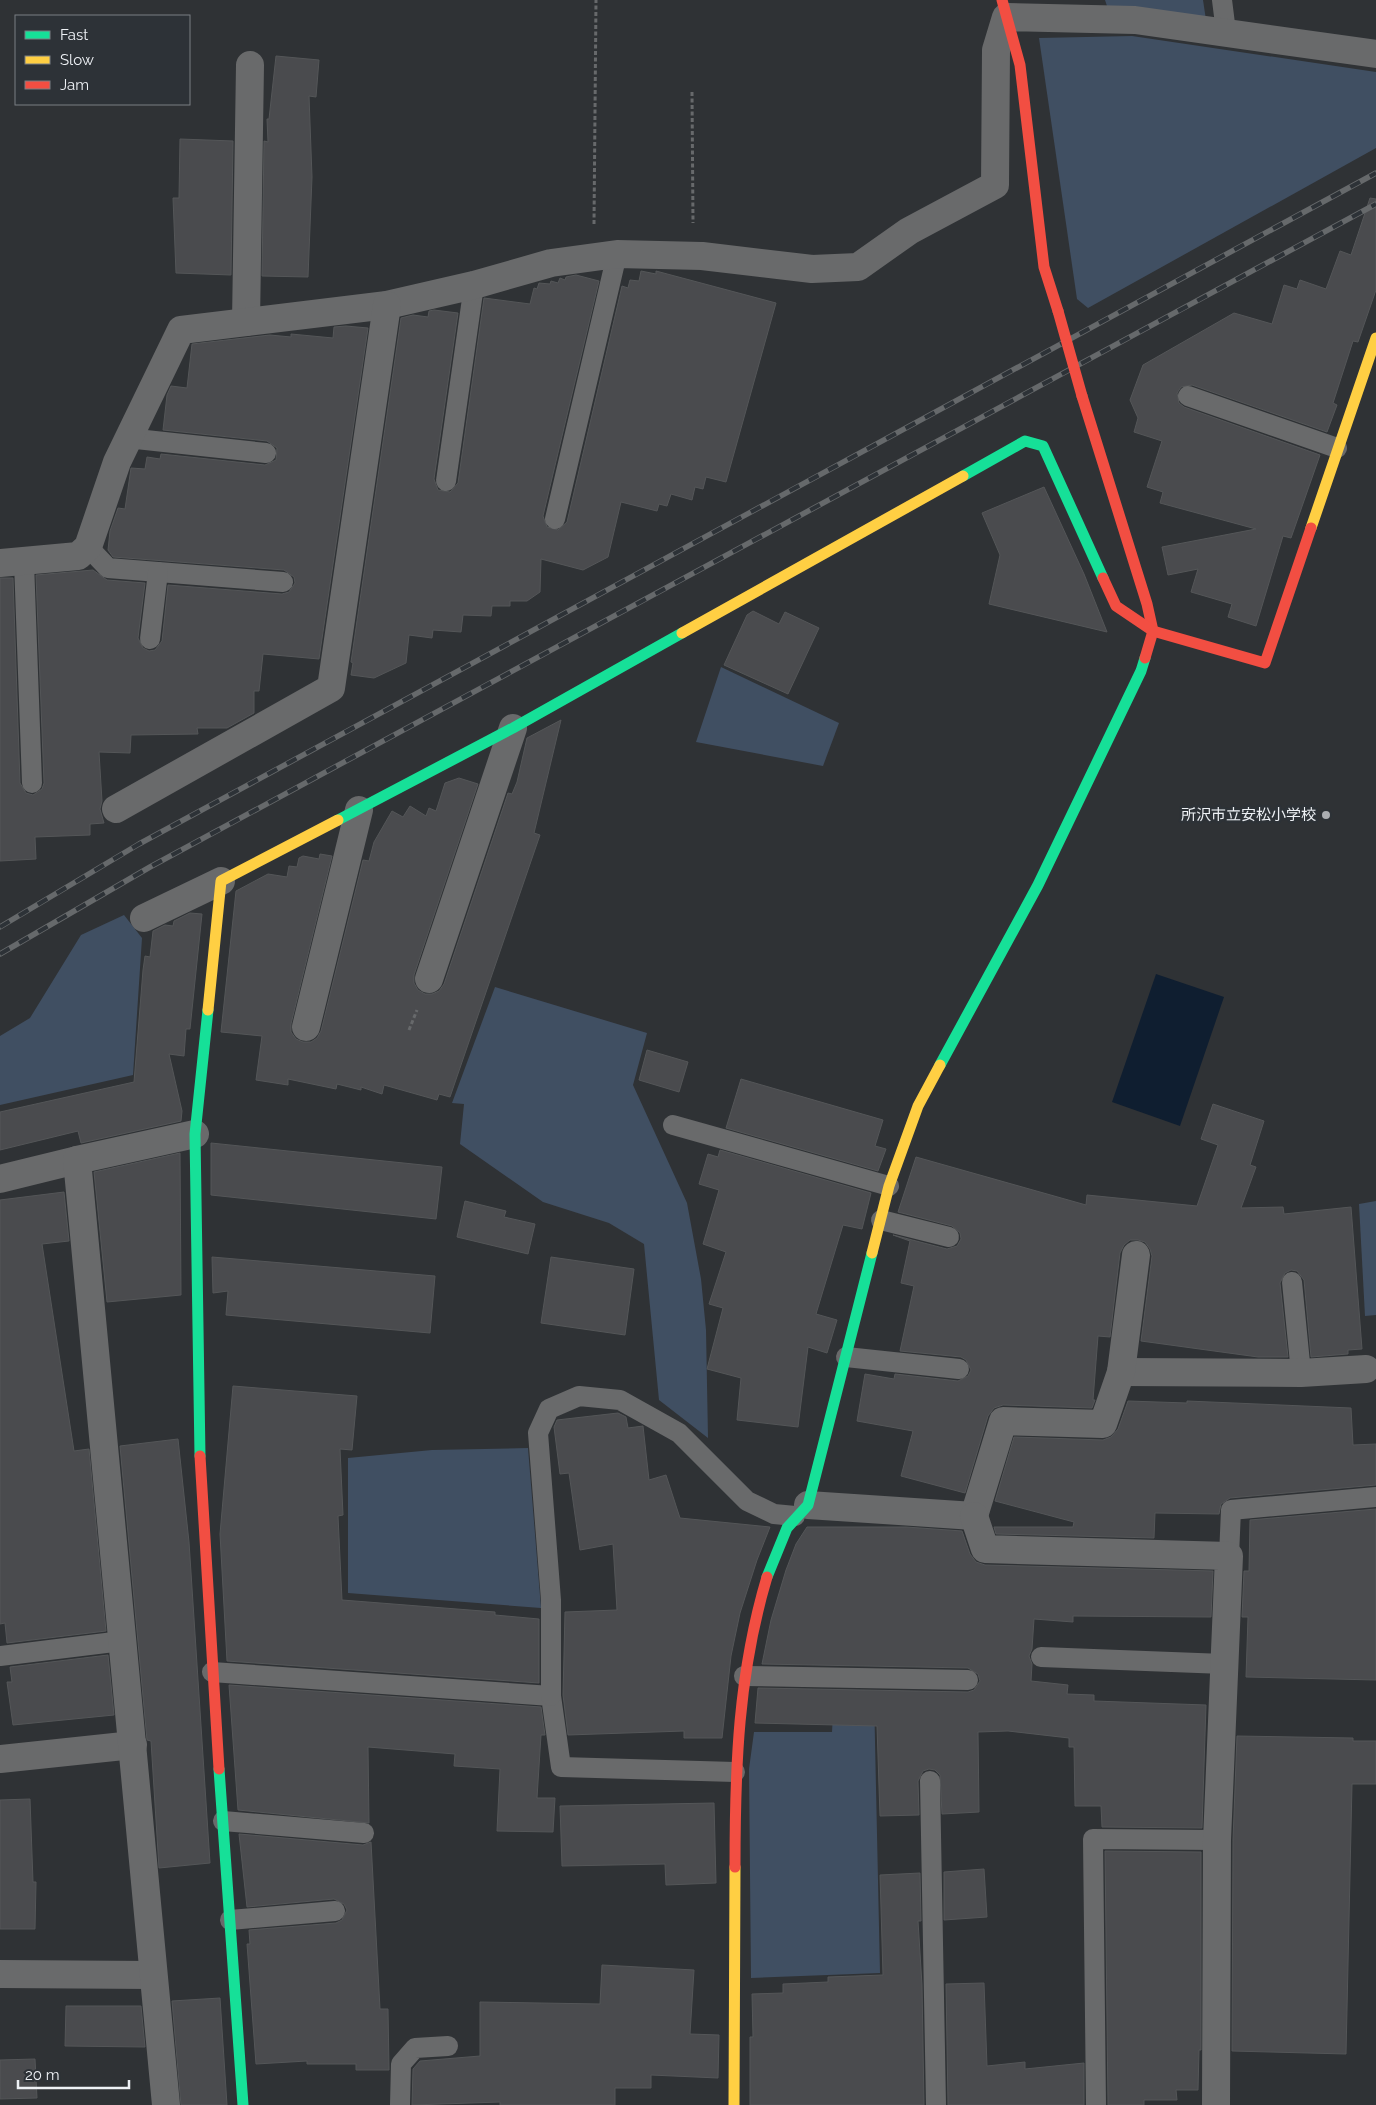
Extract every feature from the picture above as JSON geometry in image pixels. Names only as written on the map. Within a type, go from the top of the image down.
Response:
[{"type":"street","points":[[1004,9],[1135,20],[1376,54]]},
{"type":"street","points":[[12,562],[78,556],[88,547],[127,438],[158,383],[182,330],[387,305],[474,285],[551,264],[606,256],[695,256],[812,269],[858,267],[910,231],[995,185],[996,50],[1004,9]]},
{"type":"street","points":[[734,2105],[735,1772],[744,1676],[754,1614],[780,1538],[801,1510],[846,1357],[889,1186],[918,1106],[1038,886],[1141,672],[1153,631],[1147,604],[1044,267],[1020,65],[1004,9]]},
{"type":"street","points":[[246,322],[250,66]]},
{"type":"street","points":[[116,809],[331,688],[387,305]]},
{"type":"street","points":[[144,918],[221,881],[359,810],[513,728],[1025,441],[1043,446],[1116,606],[1153,631],[1266,663],[1337,448],[1376,338]]},
{"type":"street","points":[[429,979],[513,728]]},
{"type":"street","points":[[306,1028],[359,810]]},
{"type":"street","points":[[221,881],[195,1134],[199,1443],[212,1672],[243,2105]]},
{"type":"street","points":[[0,1179],[195,1134]]},
{"type":"street","points":[[77,1160],[166,2105]]},
{"type":"street","points":[[1136,1255],[1122,1372],[1104,1424],[1003,1421],[974,1516],[985,1549],[1229,1556],[1217,1840],[1216,2105]]},
{"type":"street","points":[[1122,1372],[1301,1374],[1366,1369]]},
{"type":"street","points":[[801,1510],[974,1516]]},
{"type":"street","points":[[0,1759],[133,1744]]},
{"type":"street","points":[[0,1974],[153,1975]]},
{"type":"lane","points":[[1222,0],[1226,32]]},
{"type":"lane","points":[[555,519],[606,256]]},
{"type":"lane","points":[[446,482],[474,285]]},
{"type":"lane","points":[[1188,396],[1337,448]]},
{"type":"lane","points":[[127,438],[266,454]]},
{"type":"lane","points":[[88,547],[108,568],[283,582]]},
{"type":"lane","points":[[12,562],[32,783]]},
{"type":"lane","points":[[150,639],[158,572]]},
{"type":"lane","points":[[673,1124],[889,1186]]},
{"type":"lane","points":[[880,1220],[950,1237]]},
{"type":"lane","points":[[1292,1282],[1301,1374]]},
{"type":"lane","points":[[846,1357],[959,1370]]},
{"type":"lane","points":[[735,1772],[561,1767],[551,1696],[551,1600],[538,1434],[549,1409],[579,1396],[620,1400],[679,1432],[747,1502],[774,1514],[801,1510]]},
{"type":"lane","points":[[1229,1556],[1230,1510],[1376,1497]]},
{"type":"lane","points":[[0,1656],[122,1641]]},
{"type":"lane","points":[[1041,1657],[1224,1664]]},
{"type":"lane","points":[[212,1672],[551,1696]]},
{"type":"lane","points":[[744,1676],[968,1680]]},
{"type":"lane","points":[[930,1781],[936,2105]]},
{"type":"lane","points":[[223,1821],[364,1833]]},
{"type":"lane","points":[[1096,2105],[1093,1839],[1217,1840]]},
{"type":"lane","points":[[230,1920],[335,1911]]},
{"type":"lane","points":[[400,2105],[401,2064],[415,2048],[448,2046]]},
{"type":"path","points":[[596,0],[606,256]]},
{"type":"path","points":[[692,92],[695,256]]},
{"type":"shaded area","points":[[1105,0],[1203,0],[1206,20],[1107,6]]},
{"type":"shaded area","points":[[1132,36],[1376,72],[1376,148],[1088,308],[1077,299],[1039,38]]},
{"type":"shaded area","points":[[721,667],[839,723],[823,766],[696,742]]},
{"type":"shaded area","points":[[124,915],[142,938],[133,1075],[0,1105],[0,1036],[30,1018],[81,935]]},
{"type":"shaded area","points":[[1156,974],[1224,997],[1180,1126],[1112,1102]]},
{"type":"shaded area","points":[[495,987],[647,1033],[633,1085],[687,1203],[701,1279],[706,1330],[708,1438],[659,1400],[644,1244],[609,1223],[543,1202],[460,1144],[464,1104],[452,1103]]},
{"type":"shaded area","points":[[1376,1201],[1376,1315],[1365,1316],[1359,1204]]},
{"type":"shaded area","points":[[528,1448],[541,1608],[348,1593],[348,1458],[432,1450]]},
{"type":"shaded area","points":[[834,1695],[874,1695],[880,1973],[751,1978],[749,1769],[754,1732],[832,1732]]},
{"type":"building","points":[[276,56],[319,60],[316,97],[309,96],[312,177],[308,277],[262,276],[264,141],[268,142],[267,119],[269,119]]},
{"type":"building","points":[[180,139],[233,141],[231,275],[176,273],[173,198],[179,198]]},
{"type":"building","points":[[1370,198],[1376,199],[1376,290],[1358,342],[1353,341],[1333,403],[1337,405],[1327,432],[1192,385],[1181,387],[1177,393],[1179,403],[1184,407],[1320,455],[1291,538],[1283,536],[1256,626],[1228,617],[1232,604],[1191,592],[1198,569],[1168,575],[1162,547],[1256,529],[1160,503],[1163,492],[1147,487],[1162,441],[1134,432],[1138,418],[1130,400],[1143,365],[1234,313],[1272,324],[1284,285],[1297,289],[1300,280],[1326,289],[1340,251],[1351,255]]},
{"type":"building","points":[[641,271],[656,274],[656,271],[776,303],[726,482],[706,477],[703,489],[695,487],[692,500],[671,494],[667,506],[659,504],[657,511],[621,502],[608,557],[583,570],[541,559],[540,592],[527,601],[510,601],[510,606],[492,606],[491,616],[463,615],[461,632],[433,630],[432,638],[409,635],[406,663],[374,678],[351,675],[353,663],[351,662],[401,318],[413,315],[428,317],[429,311],[434,310],[458,313],[434,479],[438,490],[450,492],[458,483],[484,298],[530,304],[534,288],[537,289],[539,283],[550,284],[551,281],[558,283],[560,278],[565,280],[566,277],[576,275],[599,281],[543,516],[547,527],[558,530],[567,522],[622,286],[628,288],[630,280],[639,281]]},
{"type":"building","points":[[334,327],[368,328],[319,659],[263,654],[259,691],[254,691],[254,713],[227,728],[197,728],[198,734],[131,735],[130,753],[99,752],[102,801],[100,809],[104,823],[90,824],[90,835],[35,837],[36,859],[0,861],[0,578],[13,578],[20,783],[26,793],[33,795],[42,789],[44,783],[36,575],[93,570],[107,580],[145,583],[138,638],[143,648],[149,651],[155,650],[162,641],[168,585],[282,594],[289,592],[295,583],[294,577],[284,570],[113,557],[108,550],[110,531],[118,508],[125,509],[131,468],[145,469],[147,457],[160,459],[161,454],[265,465],[276,460],[277,448],[267,441],[163,430],[167,395],[171,386],[187,388],[192,344],[270,335],[291,337],[291,334],[333,338]]},
{"type":"building","points":[[1044,487],[1084,574],[1107,632],[989,604],[1000,555],[982,513]]},
{"type":"building","points":[[753,611],[779,624],[785,612],[819,628],[788,694],[724,665],[747,615]]},
{"type":"building","points":[[561,720],[534,833],[540,835],[450,1097],[439,1094],[437,1100],[384,1085],[382,1094],[361,1087],[361,1090],[337,1084],[336,1089],[288,1079],[288,1085],[256,1080],[262,1036],[221,1032],[236,891],[268,874],[287,877],[289,866],[297,867],[299,858],[303,856],[319,859],[320,854],[332,856],[291,1024],[291,1032],[296,1039],[303,1042],[311,1042],[317,1038],[321,1031],[363,860],[369,861],[374,842],[392,811],[403,817],[410,806],[426,816],[429,808],[436,811],[445,783],[459,778],[478,784],[414,975],[414,983],[418,990],[425,994],[439,991],[444,984],[508,793],[512,794],[517,782],[527,738]]},
{"type":"building","points":[[190,913],[202,914],[190,1029],[186,1029],[184,1056],[169,1054],[182,1111],[181,1121],[81,1143],[78,1131],[0,1150],[0,1112],[134,1082],[143,970],[145,956],[150,957],[153,931],[165,925],[173,926],[174,921]]},
{"type":"building","points":[[647,1050],[688,1062],[679,1092],[639,1080]]},
{"type":"building","points":[[741,1079],[883,1120],[875,1146],[886,1149],[878,1171],[726,1128]]},
{"type":"building","points":[[1213,1104],[1264,1121],[1250,1165],[1256,1167],[1241,1208],[1283,1207],[1284,1214],[1351,1207],[1362,1349],[1348,1350],[1348,1354],[1311,1357],[1304,1280],[1297,1271],[1291,1270],[1285,1273],[1280,1283],[1288,1357],[1258,1357],[1141,1341],[1152,1256],[1145,1242],[1130,1240],[1124,1245],[1120,1253],[1110,1337],[1098,1336],[1093,1400],[1095,1400],[1092,1408],[1003,1405],[994,1408],[988,1416],[965,1493],[901,1476],[913,1431],[857,1421],[865,1374],[894,1379],[895,1374],[958,1381],[968,1376],[971,1370],[966,1360],[961,1357],[900,1351],[914,1286],[901,1283],[910,1241],[893,1235],[947,1249],[957,1246],[961,1239],[960,1233],[952,1226],[898,1212],[916,1157],[1086,1205],[1087,1195],[1197,1206],[1218,1145],[1201,1139]]},
{"type":"building","points":[[211,1143],[442,1167],[436,1219],[211,1195]]},
{"type":"building","points":[[720,1150],[871,1193],[862,1229],[843,1225],[816,1314],[837,1320],[827,1353],[808,1347],[798,1427],[737,1420],[741,1378],[707,1369],[723,1308],[709,1304],[726,1252],[703,1244],[719,1190],[699,1184],[708,1154],[718,1157]]},
{"type":"building","points":[[180,1153],[181,1295],[107,1302],[94,1172]]},
{"type":"building","points":[[64,1192],[69,1241],[42,1244],[74,1451],[89,1449],[106,1631],[7,1643],[5,1623],[0,1624],[0,1200]]},
{"type":"building","points":[[465,1201],[506,1211],[504,1217],[535,1224],[528,1254],[457,1237]]},
{"type":"building","points":[[212,1257],[435,1276],[430,1333],[226,1315],[228,1291],[213,1293]]},
{"type":"building","points":[[551,1257],[634,1269],[625,1335],[541,1323]]},
{"type":"building","points":[[233,1386],[357,1396],[352,1450],[340,1449],[343,1515],[338,1516],[342,1600],[495,1612],[495,1615],[539,1619],[539,1683],[227,1661],[220,1534]]},
{"type":"building","points":[[1128,1401],[1187,1403],[1187,1401],[1351,1408],[1353,1445],[1376,1444],[1376,1485],[1230,1498],[1221,1504],[1219,1514],[1155,1513],[1154,1538],[996,1534],[994,1527],[1073,1527],[1074,1522],[995,1501],[1014,1437],[1103,1440],[1111,1437],[1118,1429]]},
{"type":"building","points":[[618,1413],[626,1417],[628,1428],[643,1426],[649,1480],[666,1475],[680,1518],[770,1527],[740,1613],[731,1656],[722,1738],[684,1738],[684,1731],[568,1735],[563,1695],[565,1612],[617,1610],[613,1544],[580,1550],[569,1473],[560,1474],[554,1427],[557,1420]]},
{"type":"building","points":[[178,1439],[189,1542],[210,1863],[159,1868],[151,1741],[147,1740],[120,1446]]},
{"type":"building","points":[[1376,1509],[1376,1680],[1246,1677],[1248,1617],[1242,1617],[1244,1571],[1249,1571],[1250,1520]]},
{"type":"building","points":[[807,1527],[906,1527],[962,1531],[970,1554],[976,1562],[985,1565],[1213,1571],[1211,1617],[1073,1616],[1073,1622],[1034,1619],[1032,1649],[1029,1656],[1032,1664],[1031,1681],[1068,1685],[1067,1694],[1094,1695],[1094,1701],[1206,1705],[1202,1828],[1102,1827],[1101,1806],[1075,1806],[1074,1747],[1069,1747],[1069,1738],[1008,1731],[978,1732],[979,1812],[942,1814],[940,1775],[935,1770],[929,1769],[923,1771],[918,1781],[919,1815],[880,1816],[877,1726],[755,1723],[758,1688],[968,1692],[974,1690],[980,1681],[978,1674],[968,1668],[762,1664],[771,1620],[786,1570],[796,1544]]},
{"type":"building","points":[[108,1655],[114,1715],[13,1725],[7,1682],[12,1682],[10,1667]]},
{"type":"building","points":[[229,1685],[541,1707],[545,1735],[541,1735],[537,1798],[555,1798],[553,1832],[497,1831],[500,1769],[454,1766],[455,1754],[368,1747],[369,1823],[238,1810]]},
{"type":"building","points":[[1237,1736],[1353,1738],[1353,1741],[1376,1741],[1376,1784],[1352,1784],[1346,2054],[1232,2051],[1233,1840]]},
{"type":"building","points":[[30,1799],[33,1882],[36,1882],[35,1929],[0,1929],[0,1800]]},
{"type":"building","points":[[714,1803],[716,1883],[666,1885],[665,1864],[562,1866],[560,1806]]},
{"type":"building","points":[[239,1834],[363,1845],[371,1842],[380,2009],[388,2009],[389,2070],[356,2070],[356,2064],[307,2064],[307,2061],[256,2064],[247,1944],[250,1944],[249,1930],[336,1923],[342,1920],[347,1910],[344,1904],[334,1899],[247,1907]]},
{"type":"building","points":[[1105,1851],[1201,1852],[1201,2050],[1199,2050],[1198,2090],[1176,2090],[1177,2100],[1144,2100],[1144,2105],[1108,2105]]},
{"type":"building","points":[[984,1869],[987,1917],[944,1920],[944,1872]]},
{"type":"building","points":[[920,1873],[921,1921],[918,1921],[922,1985],[924,2105],[750,2105],[750,2037],[753,2037],[752,1994],[783,1993],[783,1984],[828,1982],[828,1977],[883,1975],[880,1875]]},
{"type":"building","points":[[602,1965],[694,1970],[690,2034],[719,2035],[718,2078],[651,2075],[651,2088],[615,2088],[615,2105],[500,2105],[500,2102],[412,2105],[413,2069],[420,2061],[480,2056],[480,2002],[600,2004]]},
{"type":"building","points":[[984,1983],[987,2066],[1025,2062],[1025,2069],[1084,2063],[1084,2105],[948,2105],[946,1984]]},
{"type":"building","points":[[220,1998],[227,2105],[181,2105],[172,2001]]},
{"type":"building","points":[[66,2006],[141,2006],[145,2047],[65,2046]]},
{"type":"building","points":[[35,2059],[37,2098],[0,2099],[0,2060]]},
{"type":"railway","points":[[0,927],[139,844],[1376,173]]},
{"type":"railway","points":[[0,954],[150,867],[1376,204]]},
{"type":"traffic: fast","points":[[963,476],[1025,441],[1043,446],[1103,578]]},
{"type":"traffic: fast","points":[[338,820],[513,728],[682,633]]},
{"type":"traffic: fast","points":[[940,1065],[1038,885],[1141,671],[1145,658]]},
{"type":"traffic: fast","points":[[200,1456],[195,1134],[208,1010]]},
{"type":"traffic: fast","points":[[767,1577],[787,1528],[808,1505],[872,1253]]},
{"type":"traffic: fast","points":[[219,1769],[243,2105]]},
{"type":"traffic: slow","points":[[1311,528],[1376,338]]},
{"type":"traffic: slow","points":[[682,633],[963,476]]},
{"type":"traffic: slow","points":[[208,1010],[221,881],[338,820]]},
{"type":"traffic: slow","points":[[872,1253],[889,1186],[918,1106],[940,1065]]},
{"type":"traffic: slow","points":[[734,2105],[735,1867]]},
{"type":"traffic: jam","points":[[1002,0],[1020,65],[1044,267],[1058,311]]},
{"type":"traffic: jam","points":[[1058,311],[1082,396]]},
{"type":"traffic: jam","points":[[1082,396],[1147,604],[1153,631],[1145,658]]},
{"type":"traffic: jam","points":[[1103,578],[1116,606],[1153,631],[1265,663],[1311,528]]},
{"type":"traffic: jam","points":[[200,1456],[219,1769]]},
{"type":"traffic: jam","points":[[735,1867],[737,1757],[740,1721],[750,1649],[767,1577]]},
{"type":"place","name":"所沢市立安松小学校","points":[[1326,815]]}]
